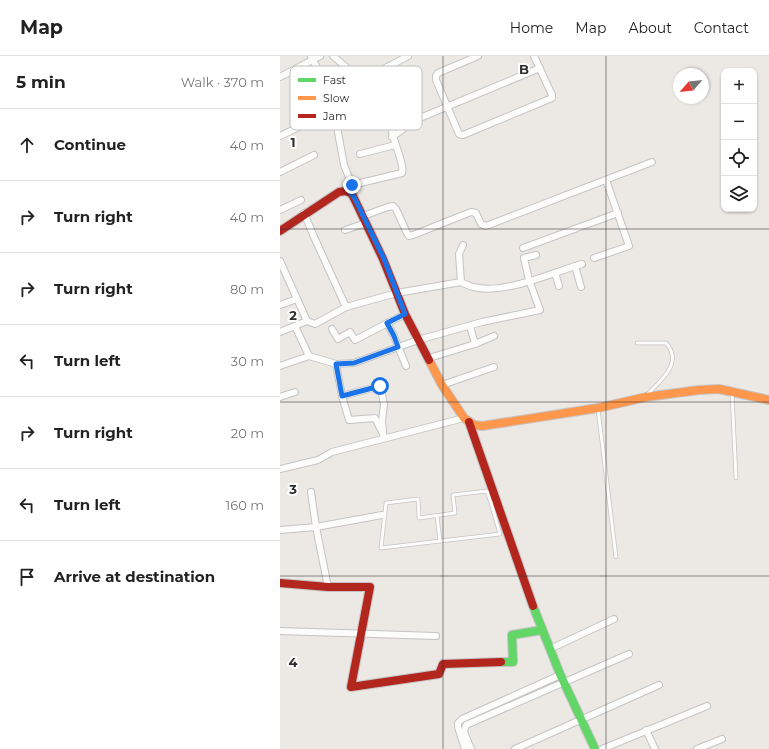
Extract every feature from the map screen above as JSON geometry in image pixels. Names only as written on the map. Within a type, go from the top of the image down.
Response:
[{"type":"street","points":[[299,66],[312,58],[320,56]]},
{"type":"street","points":[[333,56],[345,66]]},
{"type":"street","points":[[390,66],[408,56]]},
{"type":"street","points":[[478,56],[438,73],[436,76],[436,80],[459,134],[463,135],[552,98],[534,56]]},
{"type":"street","points":[[422,116],[540,68]]},
{"type":"street","points":[[280,77],[290,71]]},
{"type":"street","points":[[280,136],[293,130]]},
{"type":"street","points":[[337,130],[344,165],[352,194],[384,259],[405,314],[418,340],[429,358],[442,385],[466,420],[494,502],[542,630],[560,675],[595,749]]},
{"type":"street","points":[[280,231],[339,192],[402,173],[403,167],[392,137],[391,130]]},
{"type":"street","points":[[392,137],[401,130]]},
{"type":"street","points":[[360,154],[395,145]]},
{"type":"street","points":[[280,172],[314,155]]},
{"type":"street","points":[[345,230],[388,207],[393,206],[396,209],[409,236],[413,236],[471,212],[476,213],[482,224],[486,226],[652,162]]},
{"type":"street","points":[[594,258],[629,246],[606,180]]},
{"type":"street","points":[[280,210],[301,200]]},
{"type":"street","points":[[523,248],[618,213]]},
{"type":"street","points":[[304,214],[346,307]]},
{"type":"street","points":[[461,282],[459,254],[463,245]]},
{"type":"street","points":[[280,366],[309,356],[336,364],[354,363],[418,340],[482,322],[540,310],[529,280],[524,258],[536,255]]},
{"type":"street","points":[[280,261],[307,321]]},
{"type":"street","points":[[280,332],[307,321],[315,324],[346,307],[397,293],[461,282],[473,287],[498,288],[555,273],[578,265],[581,287]]},
{"type":"street","points":[[555,273],[559,286]]},
{"type":"street","points":[[280,305],[297,299]]},
{"type":"street","points":[[332,329],[338,339],[350,332],[355,340],[405,314]]},
{"type":"street","points":[[387,323],[406,366]]},
{"type":"street","points":[[295,326],[309,356]]},
{"type":"street","points":[[470,326],[475,344]]},
{"type":"street","points":[[429,358],[475,344],[494,336]]},
{"type":"street","points":[[336,364],[342,396],[349,420],[375,418],[385,438]]},
{"type":"street","points":[[442,385],[494,367]]},
{"type":"street","points":[[342,396],[380,386],[384,404],[382,421],[385,438]]},
{"type":"street","points":[[280,469],[318,460],[332,452],[385,438],[466,420],[474,425],[482,426],[598,408],[646,397],[699,390],[719,389],[769,400]]},
{"type":"street","points":[[280,397],[295,392]]},
{"type":"street","points":[[311,492],[316,527],[328,586]]},
{"type":"street","points":[[280,530],[316,527],[382,515]]},
{"type":"street","points":[[280,583],[370,587],[351,686],[439,674],[443,664],[512,662],[512,635],[542,630]]},
{"type":"street","points":[[550,649],[614,619]]},
{"type":"street","points":[[280,631],[361,635],[436,636]]},
{"type":"street","points":[[464,727],[629,654]]},
{"type":"street","points":[[458,723],[462,719],[560,675]]},
{"type":"street","points":[[515,749],[659,685]]},
{"type":"street","points":[[602,749],[707,706]]},
{"type":"street","points":[[458,723],[464,727]]},
{"type":"street","points":[[458,723],[465,749]]},
{"type":"street","points":[[464,727],[464,732],[471,749]]},
{"type":"street","points":[[646,730],[655,749]]},
{"type":"street","points":[[697,749],[722,739]]},
{"type":"lane","points":[[637,343],[666,343],[669,346],[673,357],[672,364],[666,374],[646,397]]},
{"type":"lane","points":[[732,393],[736,478]]},
{"type":"lane","points":[[598,408],[616,557]]},
{"type":"lane","points":[[487,491],[494,502],[500,534],[381,548],[386,503],[418,499],[419,518],[437,516],[455,513],[453,495],[487,491]]},
{"type":"lane","points":[[437,516],[440,541]]},
{"type":"traffic: fast","points":[[533,606],[560,674],[595,749]]},
{"type":"traffic: fast","points":[[501,662],[513,662],[512,635],[542,630]]},
{"type":"traffic: slow","points":[[429,360],[442,385],[464,418],[474,425],[482,426],[598,408],[646,397],[699,390],[719,389],[769,400]]},
{"type":"traffic: jam","points":[[280,231],[339,192],[346,191],[352,194],[383,259],[405,314],[429,360]]},
{"type":"traffic: jam","points":[[469,422],[533,606]]},
{"type":"traffic: jam","points":[[280,583],[328,587],[370,587],[351,687],[439,674],[443,664],[501,662]]},
{"type":"route","points":[[352,185],[350,192],[354,197],[384,259],[405,314],[387,323],[398,347],[354,363],[336,364],[342,396],[380,386]]}]
